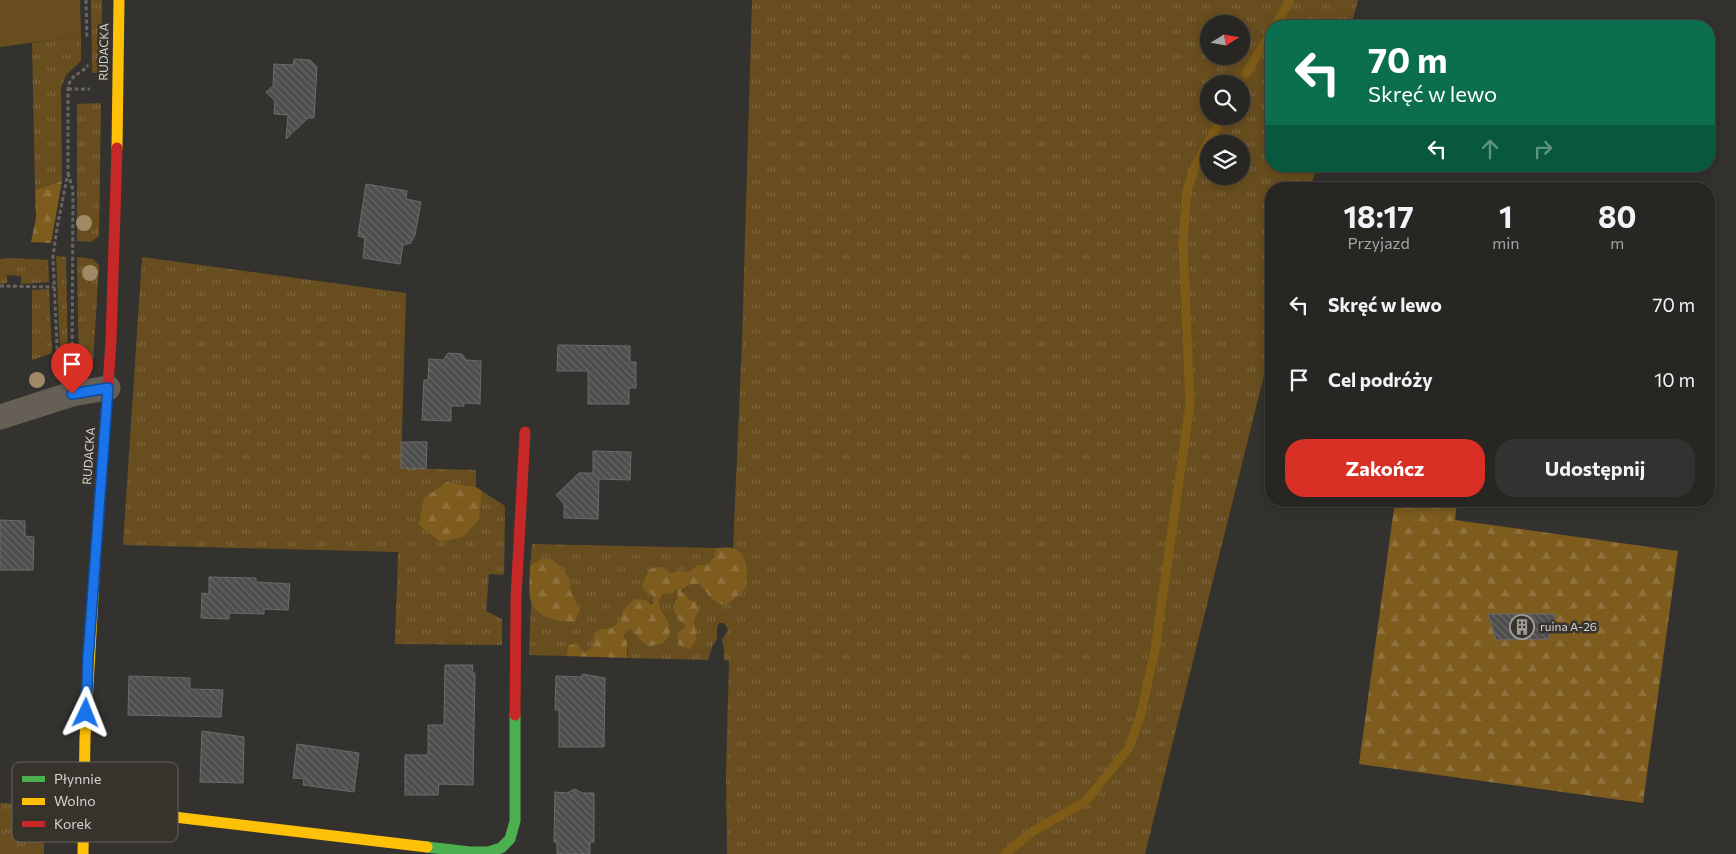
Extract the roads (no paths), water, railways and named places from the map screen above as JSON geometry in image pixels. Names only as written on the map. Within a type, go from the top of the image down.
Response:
[{"type":"street","name":"RUDACKA","points":[[84,762],[88,657],[108,388],[117,183],[118,0]]},
{"type":"street","points":[[0,417],[72,394],[108,388]]},
{"type":"street","points":[[178,817],[470,852],[491,851],[509,842],[513,834],[515,821],[516,598],[525,432]]},
{"type":"waterway","points":[[1278,20],[1290,0]]},
{"type":"waterway","points":[[1246,74],[1265,42]]},
{"type":"waterway","points":[[1005,854],[1033,831],[1085,802],[1128,749],[1140,718],[1155,650],[1190,404],[1183,242],[1187,190],[1196,164],[1218,125]]},
{"type":"place","name":"ruina A-26","points":[[1522,627]]}]
